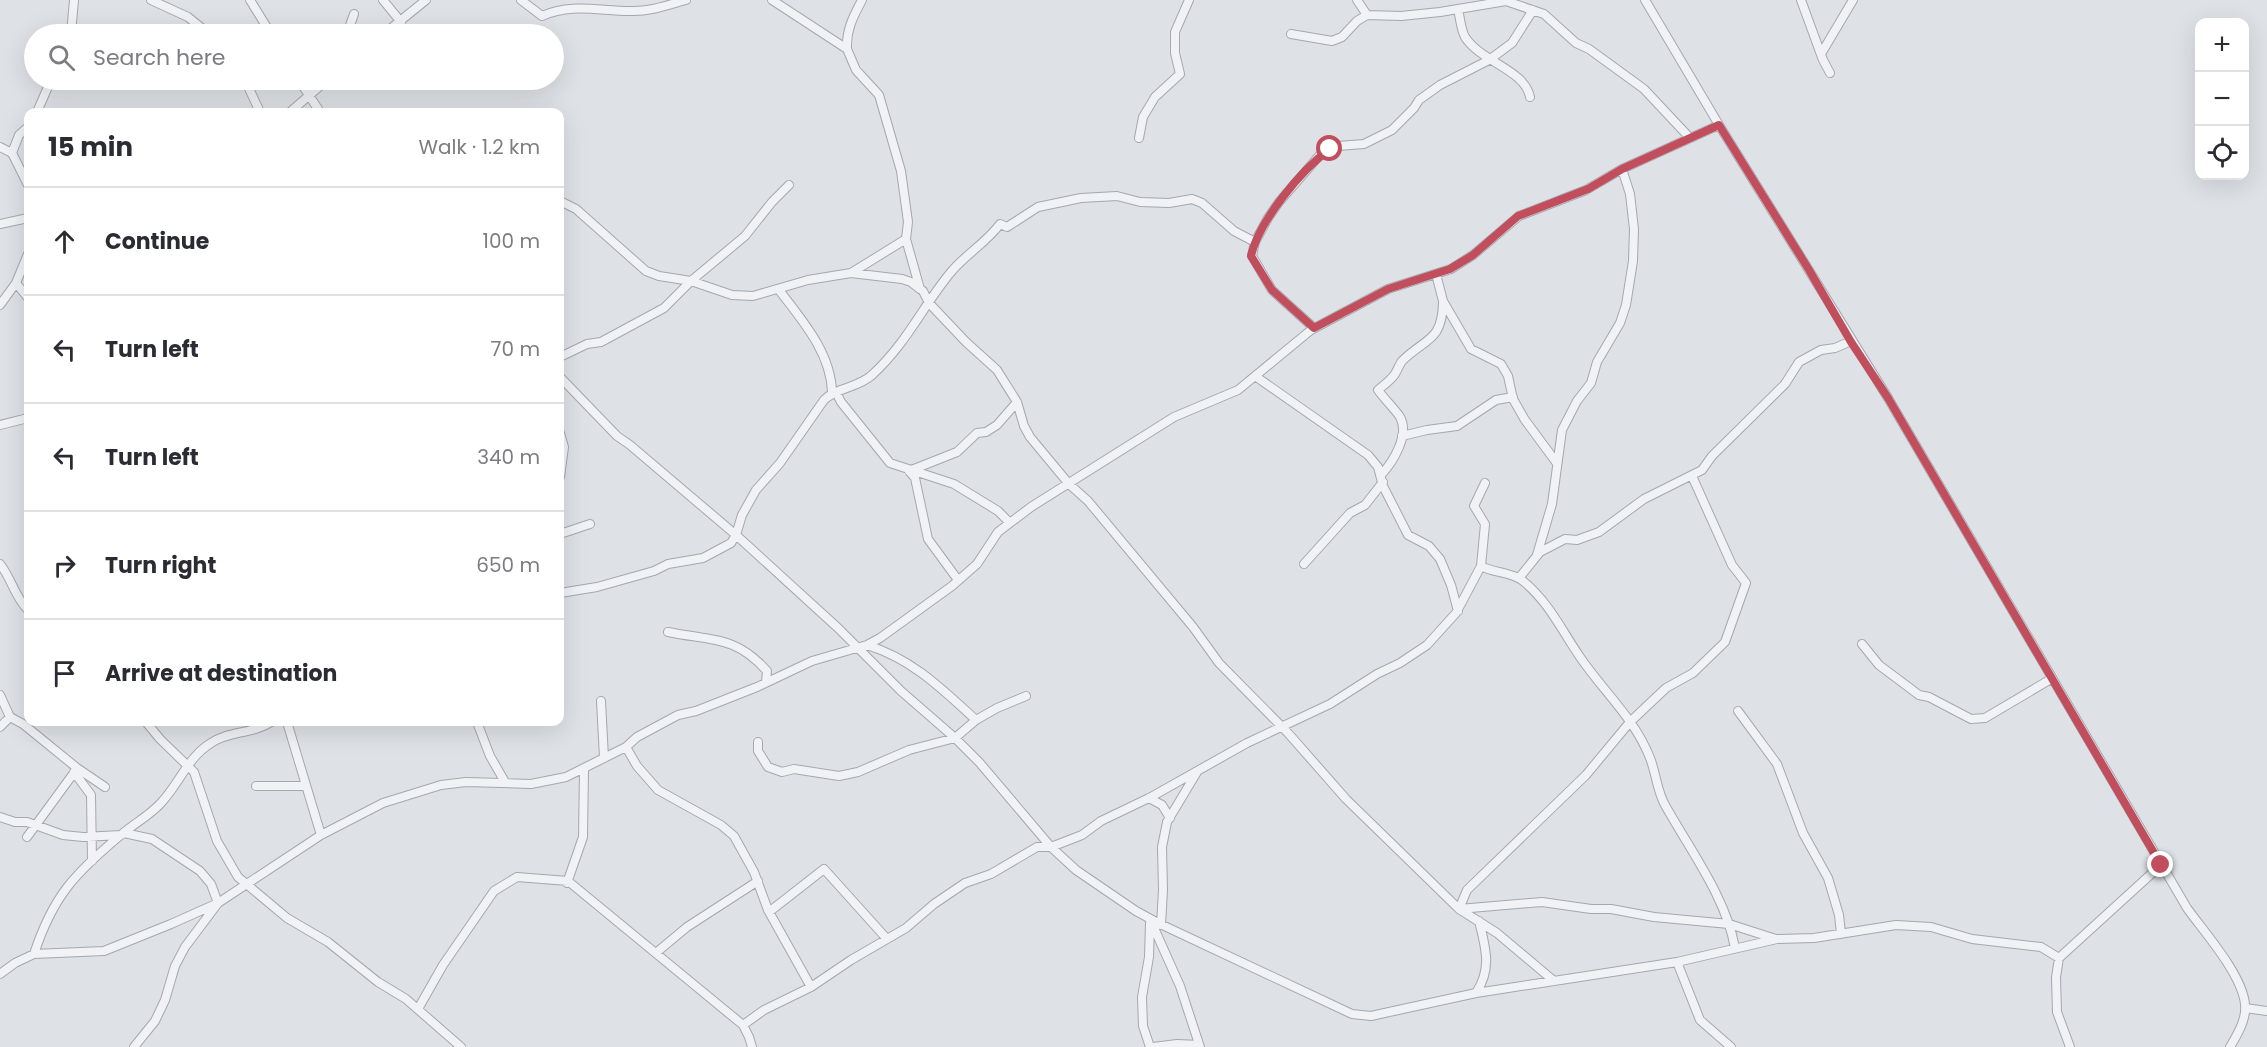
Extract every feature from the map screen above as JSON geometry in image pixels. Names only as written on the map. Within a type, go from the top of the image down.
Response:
[{"type":"street","points":[[72,24],[74,0]]},
{"type":"street","points":[[151,0],[188,17],[196,24]]},
{"type":"street","points":[[250,0],[264,24]]},
{"type":"street","points":[[383,0],[401,22]]},
{"type":"street","points":[[398,24],[426,0]]},
{"type":"street","points":[[521,0],[542,16],[557,9],[639,11],[686,0]]},
{"type":"street","points":[[596,0],[609,9]]},
{"type":"street","points":[[772,0],[847,49]]},
{"type":"street","points":[[862,0],[846,36],[847,49],[856,70],[876,90],[882,101],[901,171],[908,222],[906,239],[920,289]]},
{"type":"street","points":[[1139,138],[1143,117],[1155,98],[1180,74],[1175,53],[1175,32],[1189,0]]},
{"type":"street","points":[[1357,0],[1367,15]]},
{"type":"street","points":[[1645,0],[1851,342],[1888,398],[2161,865],[2187,908],[2227,964],[2245,1004],[2239,1032],[2230,1047]]},
{"type":"street","points":[[1801,0],[1830,73]]},
{"type":"street","points":[[1821,54],[1853,0]]},
{"type":"street","points":[[1291,34],[1332,41],[1342,37],[1357,21],[1367,15],[1416,15],[1506,1],[1545,14],[1576,43],[1589,49],[1644,89],[1689,137]]},
{"type":"street","points":[[1458,9],[1464,35],[1475,50],[1523,81],[1530,97]]},
{"type":"street","points":[[1314,328],[1272,290],[1251,256],[1255,242],[1279,202],[1319,156],[1338,146],[1364,144],[1379,138],[1392,130],[1419,100],[1440,85],[1489,60],[1512,43],[1533,10]]},
{"type":"street","points":[[350,24],[354,14]]},
{"type":"street","points":[[39,108],[47,90]]},
{"type":"street","points":[[250,90],[258,108]]},
{"type":"street","points":[[305,90],[317,108]]},
{"type":"street","points":[[294,108],[313,90]]},
{"type":"street","points":[[0,974],[15,963],[34,954],[104,951],[218,903],[321,835],[384,802],[421,789],[466,782],[531,784],[548,782],[584,770],[678,715],[696,711],[812,661],[867,645],[889,632],[977,564],[991,541],[1010,523],[1174,417],[1238,390],[1314,328],[1388,289],[1450,269],[1473,255],[1518,216],[1588,189],[1622,169],[1719,125]]},
{"type":"street","points":[[12,153],[19,135],[24,131]]},
{"type":"street","points":[[0,147],[12,153],[24,177]]},
{"type":"street","points":[[1519,578],[1536,555],[1552,504],[1562,430],[1576,401],[1591,383],[1598,362],[1620,323],[1626,305],[1633,261],[1634,229],[1630,194],[1622,169]]},
{"type":"street","points":[[564,355],[587,344],[601,342],[664,308],[691,281],[745,236],[789,185]]},
{"type":"street","points":[[564,592],[654,571],[668,564],[703,558],[731,543],[742,515],[756,490],[780,463],[824,400],[834,392],[862,383],[893,356],[942,284],[968,254],[989,237],[1000,224],[1007,227],[1038,207],[1066,200],[1117,196],[1140,202],[1169,203],[1197,200],[1234,231],[1255,242]]},
{"type":"street","points":[[564,203],[576,209],[646,271],[659,276],[691,281],[732,295],[753,296],[808,280],[851,273],[902,279],[911,282],[923,291],[929,303],[966,342],[997,370],[1017,402],[1030,437],[1069,483],[1088,501],[1193,627],[1219,663],[1282,727],[1346,799],[1458,909],[1513,945],[1554,981]]},
{"type":"street","points":[[0,224],[24,219]]},
{"type":"street","points":[[851,273],[906,239]]},
{"type":"street","points":[[0,304],[16,283],[24,264]]},
{"type":"street","points":[[1436,274],[1443,301],[1471,349],[1501,364],[1508,376],[1513,397],[1525,420],[1556,462]]},
{"type":"street","points":[[16,283],[24,293]]},
{"type":"street","points":[[779,290],[816,342],[832,378],[834,392],[890,463],[954,484],[998,511],[1010,523]]},
{"type":"street","points":[[1304,564],[1350,513],[1365,505],[1389,467],[1402,436],[1403,427],[1400,417],[1378,390],[1394,375],[1400,363],[1438,330],[1442,319],[1443,301]]},
{"type":"street","points":[[1536,555],[1564,539],[1577,540],[1599,532],[1644,499],[1702,470],[1712,456],[1785,384],[1799,362],[1821,350],[1851,342]]},
{"type":"street","points":[[1255,376],[1368,455],[1378,467],[1408,535],[1429,546],[1440,560],[1451,585],[1458,610]]},
{"type":"street","points":[[564,381],[617,436],[736,535],[838,628],[901,691],[955,738],[987,770],[1051,847],[1076,870],[1161,925],[1344,1010],[1363,1016],[1392,1012],[1476,993],[1677,962],[1777,939],[1814,938],[1896,925],[1931,927],[1972,939],[2041,947],[2060,958]]},
{"type":"street","points":[[1402,436],[1457,426],[1496,400],[1513,397]]},
{"type":"street","points":[[909,471],[957,452],[977,433],[986,432],[997,425],[1017,402]]},
{"type":"street","points":[[0,425],[24,419]]},
{"type":"street","points":[[909,471],[915,478],[927,539],[958,580]]},
{"type":"street","points":[[1458,909],[1467,890],[1586,775],[1630,722],[1666,688],[1694,673],[1725,642],[1746,583],[1731,565],[1692,476]]},
{"type":"street","points":[[743,1024],[764,1010],[812,987],[851,960],[906,928],[964,883],[991,874],[1037,847],[1051,847],[1082,835],[1101,821],[1149,798],[1247,743],[1330,704],[1427,645],[1458,610],[1481,566],[1485,524],[1474,506],[1485,483]]},
{"type":"street","points":[[564,533],[590,524]]},
{"type":"street","points":[[0,564],[19,601],[24,606]]},
{"type":"street","points":[[1481,566],[1490,572],[1519,578],[1550,609],[1579,656],[1630,722],[1650,757],[1664,804],[1704,871],[1729,924],[1735,948]]},
{"type":"street","points":[[668,632],[714,638],[737,646],[754,656],[768,671],[766,682]]},
{"type":"street","points":[[1862,644],[1879,665],[1919,695],[1929,697],[1971,719],[1985,718],[2051,679]]},
{"type":"street","points":[[867,645],[891,653],[905,661],[936,684],[976,720]]},
{"type":"street","points":[[0,695],[10,717],[54,748],[76,770],[91,795],[92,861]]},
{"type":"street","points":[[758,742],[758,751],[768,767],[782,772],[794,769],[839,776],[858,772],[909,750],[955,738],[976,720],[1026,696]]},
{"type":"street","points":[[601,701],[603,758]]},
{"type":"street","points":[[1738,711],[1776,764],[1803,833],[1828,878],[1839,915],[1841,934]]},
{"type":"street","points":[[0,727],[10,717]]},
{"type":"street","points":[[149,726],[188,765],[198,780],[205,809],[226,859],[238,877],[287,918],[328,942],[378,982],[406,999],[460,1047]]},
{"type":"street","points":[[34,954],[46,920],[75,876],[122,834],[161,804],[188,765],[209,744],[218,739],[262,726]]},
{"type":"street","points":[[288,726],[321,835]]},
{"type":"street","points":[[479,726],[490,756],[504,782]]},
{"type":"street","points":[[626,747],[636,766],[658,790],[721,825],[734,836],[744,850],[769,912],[812,987]]},
{"type":"street","points":[[76,770],[105,787]]},
{"type":"street","points":[[27,837],[76,770]]},
{"type":"street","points":[[567,883],[583,837],[584,770]]},
{"type":"street","points":[[1161,925],[1163,890],[1161,847],[1170,818],[1198,771]]},
{"type":"street","points":[[256,786],[306,786]]},
{"type":"street","points":[[1149,798],[1162,805],[1170,818]]},
{"type":"street","points":[[0,817],[63,835],[122,834],[152,839],[200,871],[211,884],[218,903]]},
{"type":"street","points":[[2070,1047],[2057,1012],[2056,977],[2060,958],[2161,865]]},
{"type":"street","points":[[769,912],[824,869],[887,939]]},
{"type":"street","points":[[418,1009],[443,965],[494,891],[517,877],[567,883],[657,952],[743,1024],[752,1047]]},
{"type":"street","points":[[657,952],[687,927],[758,881]]},
{"type":"street","points":[[1458,909],[1542,902],[1729,924],[1777,939]]},
{"type":"street","points":[[134,1047],[155,1020],[165,1000],[175,966],[185,947],[218,903]]},
{"type":"street","points":[[1150,919],[1180,986],[1200,1046],[1176,1044],[1152,1047],[1143,1026],[1142,997],[1149,957],[1150,919]]},
{"type":"street","points":[[1476,993],[1485,979],[1486,965],[1479,921]]},
{"type":"street","points":[[1677,962],[1700,1020],[1731,1047]]},
{"type":"street","points":[[2245,1008],[2267,1011]]},
{"type":"route","points":[[1330,149],[1319,156],[1279,202],[1255,242],[1251,256],[1272,290],[1314,328],[1388,289],[1450,269],[1473,255],[1518,216],[1588,189],[1622,169],[1719,125],[1851,342],[1888,398],[2161,865]]}]
